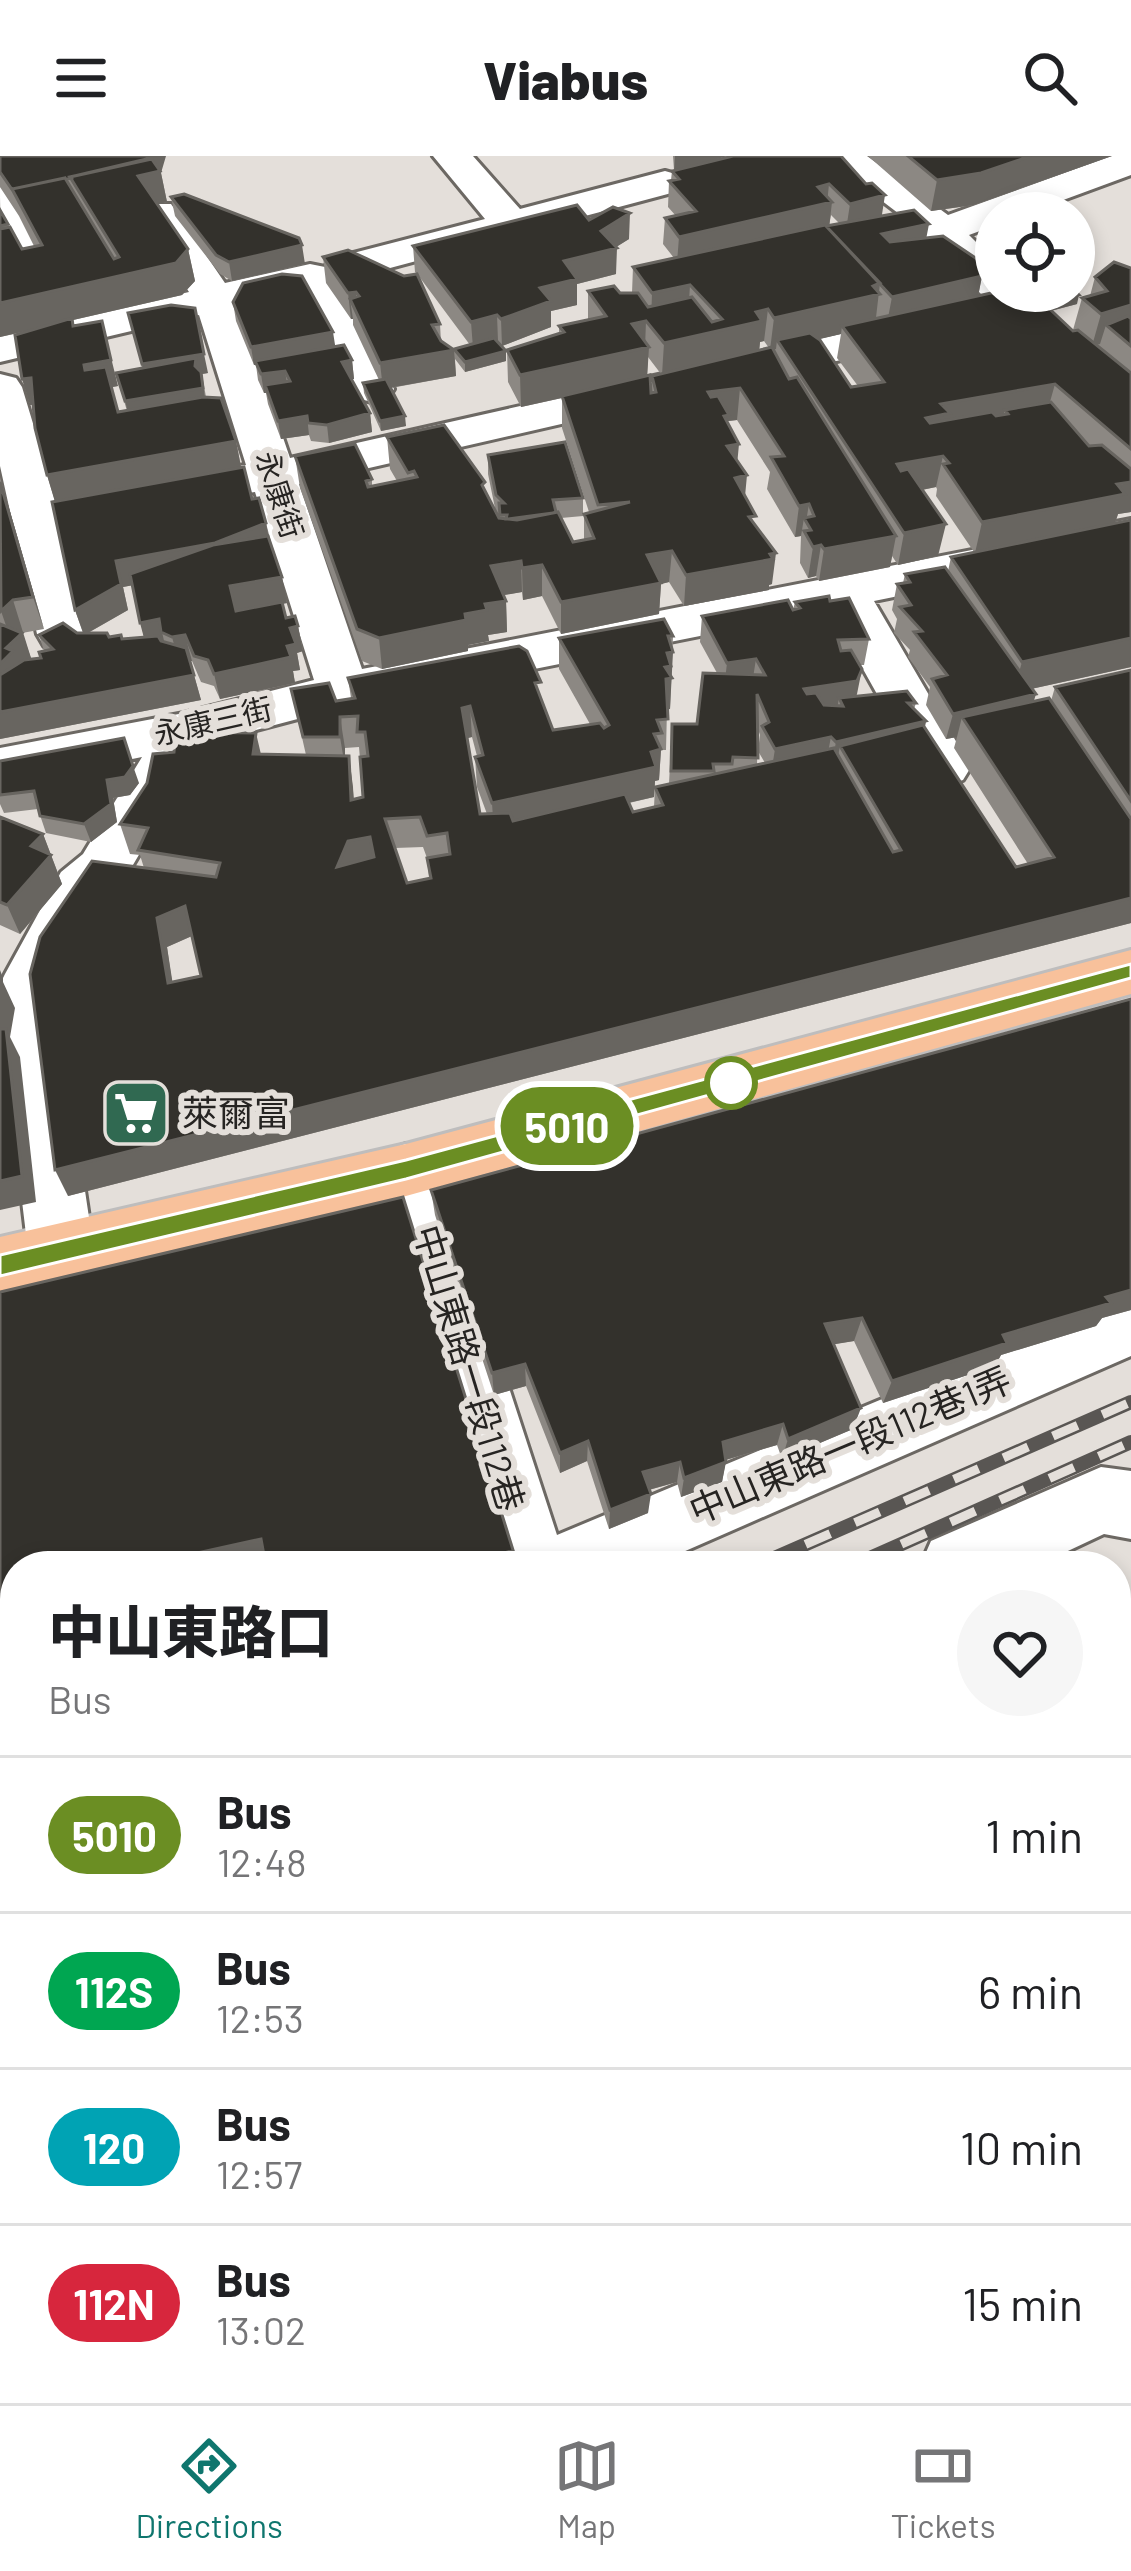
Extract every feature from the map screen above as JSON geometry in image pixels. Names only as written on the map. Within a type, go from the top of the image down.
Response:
[{"type":"main road","points":[[0,1265],[406,1169],[1125,974]]},
{"type":"lane","points":[[452,156],[512,225]]},
{"type":"lane","points":[[842,156],[937,224],[975,263]]},
{"type":"lane","points":[[884,230],[937,224],[1131,162]]},
{"type":"lane","points":[[6,176],[40,276]]},
{"type":"lane","points":[[0,349],[328,272],[685,178]]},
{"type":"lane","name":"永康街","points":[[157,212],[215,300],[343,690]]},
{"type":"lane","points":[[328,272],[372,389]]},
{"type":"lane","points":[[34,507],[272,476],[975,301]]},
{"type":"lane","points":[[0,387],[34,507],[62,634]]},
{"type":"lane","name":"永康三街","points":[[0,767],[184,731],[343,690],[1131,534]]},
{"type":"lane","points":[[845,593],[971,814]]},
{"type":"lane","points":[[61,1251],[26,990],[81,887],[103,868],[184,731]]},
{"type":"lane","points":[[41,843],[103,868]]},
{"type":"lane","name":"中山東路一段112巷","points":[[406,1169],[526,1551]]},
{"type":"lane","name":"中山東路一段112巷1弄","points":[[604,1551],[1131,1325]]},
{"type":"lane","points":[[990,1551],[1101,1500],[1131,1505]]},
{"type":"building","points":[[0,156],[153,156],[13,191],[0,172]]},
{"type":"building","points":[[733,156],[841,156],[866,184],[872,183],[885,195],[850,204],[829,184],[818,187],[832,202],[679,237],[665,218],[696,211],[669,181],[679,179],[672,171]]},
{"type":"building","points":[[908,156],[1031,156],[981,173],[937,180]]},
{"type":"building","points":[[151,158],[160,171],[138,176],[188,249],[176,263],[0,303],[0,229],[10,227],[22,249],[42,245],[12,189],[65,178],[114,259],[119,257],[70,177]]},
{"type":"building","points":[[184,194],[299,238],[302,245],[229,262],[216,255],[171,197]]},
{"type":"building","points":[[577,205],[589,220],[613,207],[630,213],[601,231],[617,248],[564,261],[577,279],[540,288],[551,301],[501,319],[497,315],[471,322],[413,246]]},
{"type":"building","points":[[914,210],[929,224],[882,234],[890,242],[943,236],[975,258],[975,278],[892,297],[826,226]]},
{"type":"building","points":[[825,225],[880,283],[873,286],[880,294],[774,318],[768,309],[756,312],[762,321],[664,343],[646,321],[632,324],[649,347],[520,375],[507,350],[564,332],[559,326],[606,316],[588,291],[614,286],[620,293],[638,293],[648,307],[692,297],[712,322],[722,319],[690,285],[652,293],[633,267]]},
{"type":"building","points":[[348,250],[404,276],[417,274],[440,324],[432,325],[441,341],[454,350],[380,363],[350,299],[359,296],[348,293],[323,257]]},
{"type":"building","points":[[1114,262],[1131,268],[1131,305],[1101,314],[1095,309],[1095,294],[1107,291],[1095,277]]},
{"type":"building","points":[[282,274],[302,276],[333,332],[251,347],[233,302],[243,283]]},
{"type":"building","points":[[975,297],[975,312],[1053,312],[1131,373],[1131,449],[1055,384],[941,404],[950,413],[926,418],[930,423],[992,412],[996,416],[1051,402],[1089,446],[1102,445],[1131,469],[1131,482],[1117,484],[1125,494],[982,522],[943,464],[949,463],[943,456],[897,464],[901,471],[908,469],[946,524],[904,533],[777,340],[810,333],[820,340],[851,387],[884,382],[842,326]]},
{"type":"building","points":[[171,305],[195,308],[204,354],[142,364],[128,313]]},
{"type":"building","points":[[1128,316],[1131,319],[1131,346],[1106,325]]},
{"type":"building","points":[[72,318],[73,326],[102,321],[111,360],[84,365],[85,370],[106,367],[118,412],[221,398],[236,441],[47,475],[35,428],[31,378],[22,379],[15,335]]},
{"type":"building","points":[[494,338],[506,351],[465,362],[454,349]]},
{"type":"building","points":[[344,345],[352,360],[342,362],[370,413],[327,425],[308,423],[307,416],[278,421],[265,385],[290,381],[285,371],[261,374],[255,361]]},
{"type":"building","points":[[772,347],[789,379],[797,377],[896,536],[813,547],[804,531],[811,530],[804,518],[814,516],[809,504],[799,506],[771,457],[784,456],[740,388],[708,392],[718,396],[729,415],[724,416],[739,444],[727,446],[747,475],[735,478],[756,516],[749,517],[776,553],[770,554],[773,559],[686,575],[672,551],[647,555],[661,583],[561,602],[542,565],[522,568],[521,561],[491,566],[506,601],[485,604],[487,610],[465,614],[466,620],[379,638],[357,629],[295,456],[355,444],[372,479],[366,481],[368,487],[417,477],[414,471],[408,473],[387,437],[444,425],[485,482],[482,485],[499,518],[517,520],[558,512],[573,542],[594,538],[584,514],[630,502],[598,505],[562,396],[650,375],[651,393],[656,392],[652,376]]},
{"type":"building","points":[[196,358],[203,388],[125,401],[116,373]]},
{"type":"building","points":[[386,379],[405,416],[380,421],[363,383]]},
{"type":"building","points":[[565,442],[583,498],[553,500],[553,513],[508,519],[500,515],[499,503],[504,503],[496,495],[488,455]]},
{"type":"building","points":[[244,467],[252,499],[259,498],[266,523],[215,543],[116,561],[121,584],[75,610],[52,502]]},
{"type":"building","points":[[0,482],[33,597],[13,600],[1,611]]},
{"type":"building","points":[[1131,520],[1131,638],[1022,662],[951,557]]},
{"type":"building","points":[[268,536],[282,577],[230,586],[236,611],[282,602],[286,618],[295,616],[298,626],[290,628],[296,644],[287,646],[291,657],[214,674],[208,660],[194,656],[185,635],[161,632],[159,619],[140,623],[130,574],[213,545]]},
{"type":"building","points":[[945,567],[1036,694],[953,714],[932,679],[947,675],[914,632],[922,631],[900,607],[911,605],[897,584],[910,582],[905,574]]},
{"type":"building","points":[[829,596],[830,601],[849,598],[869,639],[838,640],[841,651],[851,650],[862,669],[857,681],[804,689],[807,694],[816,693],[824,705],[843,706],[839,698],[907,691],[916,703],[908,703],[926,721],[836,742],[831,737],[775,749],[762,726],[769,722],[757,694],[758,758],[733,757],[732,764],[713,764],[714,771],[671,771],[672,724],[697,724],[703,673],[765,675],[756,659],[727,663],[702,616],[788,600],[793,610],[800,608],[795,602]]},
{"type":"building","points":[[664,619],[673,636],[668,636],[671,666],[665,667],[672,678],[666,679],[668,719],[657,720],[662,733],[654,734],[661,749],[651,752],[656,767],[492,803],[475,757],[483,755],[470,706],[462,708],[480,814],[510,813],[513,821],[625,794],[633,812],[663,805],[655,787],[834,748],[893,852],[901,850],[840,746],[923,725],[1016,867],[1054,857],[962,717],[1049,698],[1131,819],[1131,898],[55,1170],[30,974],[40,937],[92,861],[216,877],[220,863],[138,850],[148,828],[120,824],[147,783],[153,754],[174,752],[176,732],[256,733],[253,754],[349,756],[351,800],[363,797],[360,757],[368,756],[365,732],[357,732],[358,716],[340,717],[340,737],[303,737],[291,689],[329,683],[336,701],[355,698],[348,678],[519,646],[527,651],[541,682],[535,683],[553,730],[600,723],[604,728],[609,725],[559,638]],"holes":[[[420,817],[427,836],[447,833],[450,854],[427,858],[431,878],[407,883],[385,819]],[[370,837],[374,857],[337,867],[348,841]],[[185,906],[201,976],[168,983],[157,918]]]},
{"type":"building","points":[[63,623],[77,633],[107,633],[122,639],[158,636],[186,648],[194,675],[0,712],[0,675],[53,649],[39,635]]},
{"type":"building","points":[[0,624],[22,633],[6,648],[13,651],[0,664]]},
{"type":"building","points":[[1131,670],[1131,801],[1055,687]]},
{"type":"building","points":[[124,738],[133,766],[125,777],[107,780],[111,804],[84,824],[40,816],[34,791],[0,795],[0,761]]},
{"type":"building","points":[[0,817],[43,834],[31,846],[51,855],[7,905],[0,902]]},
{"type":"building","points":[[1131,999],[1131,1290],[1106,1297],[1111,1303],[1003,1335],[1007,1343],[892,1381],[862,1318],[825,1324],[861,1408],[788,1439],[783,1424],[723,1442],[726,1462],[684,1478],[680,1462],[643,1472],[651,1494],[610,1510],[588,1441],[560,1453],[525,1364],[492,1373],[431,1190]]},
{"type":"building","points":[[0,1029],[6,1029],[22,1176],[0,1181]]},
{"type":"building","points":[[403,1197],[513,1550],[263,1551],[261,1539],[207,1551],[0,1551],[0,1292]]},
{"type":"railway","points":[[790,1551],[1131,1402]]},
{"type":"railway","points":[[886,1551],[1131,1442]]},
{"type":"bus line","name":"5010","points":[[0,1265],[406,1169],[1131,972]]},
{"type":"place","name":"萊爾富","points":[[136,1113]]}]
